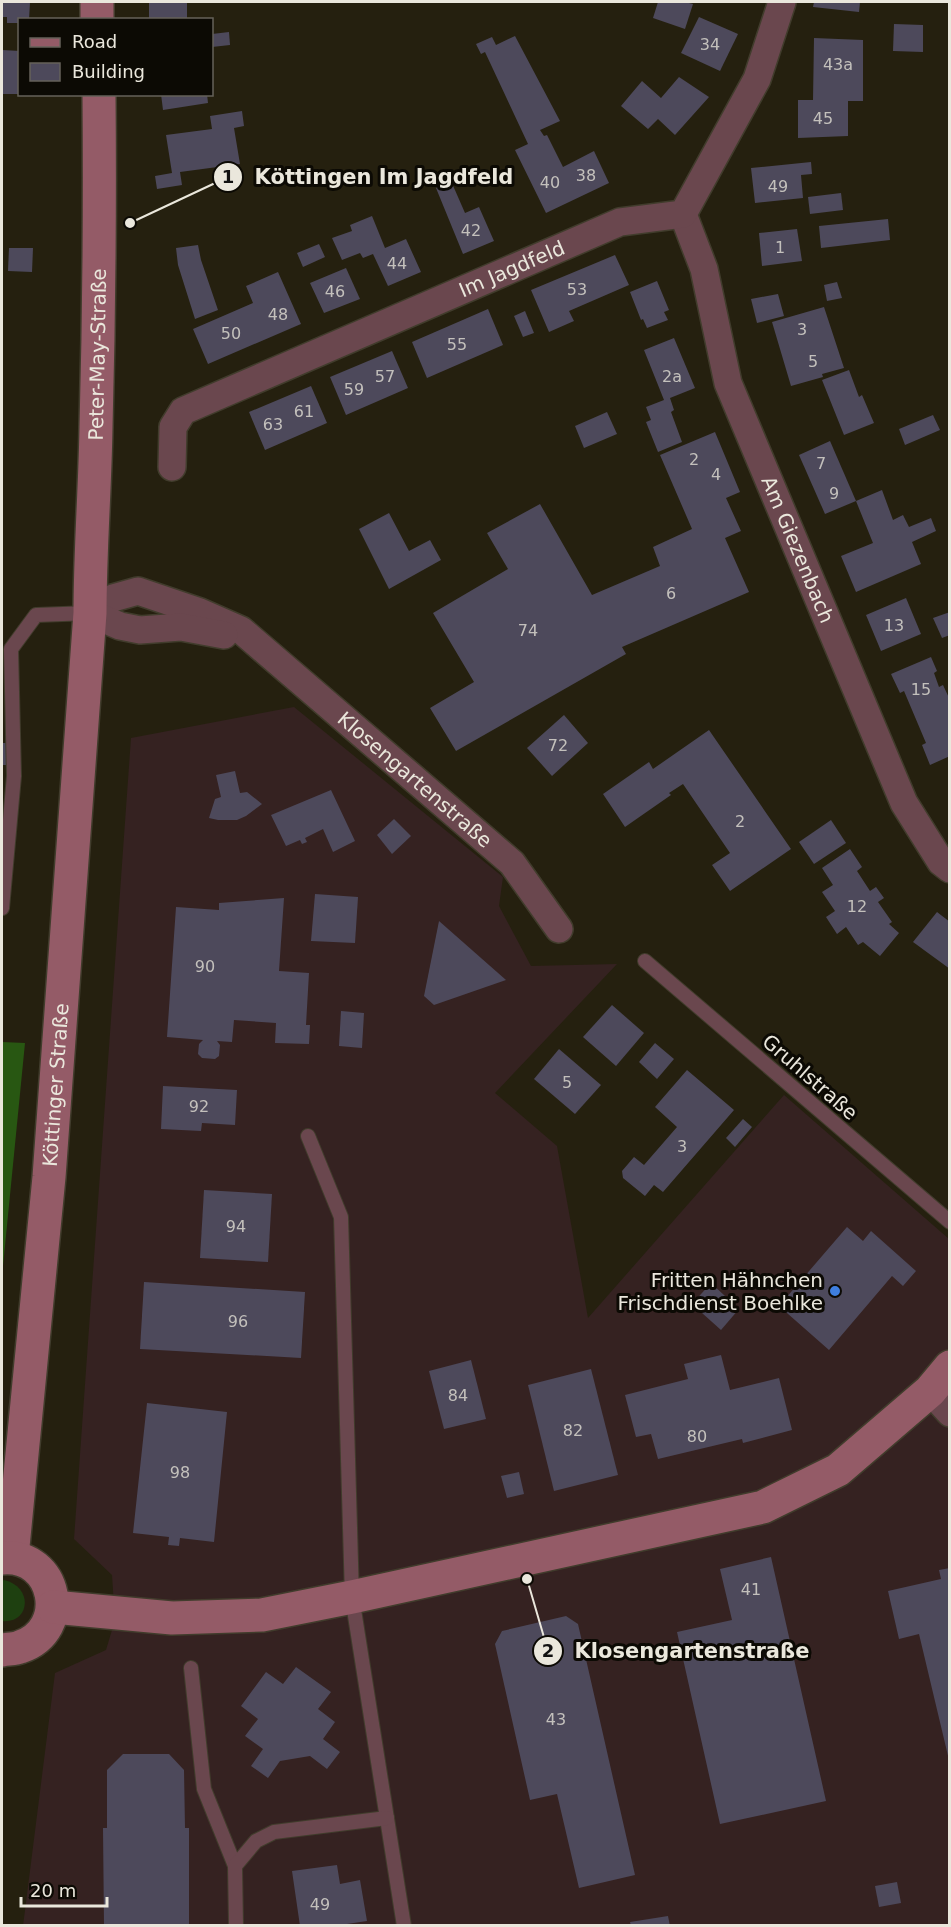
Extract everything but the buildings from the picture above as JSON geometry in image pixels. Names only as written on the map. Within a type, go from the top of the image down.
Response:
[{"type":"main road","points":[[97,2],[97,18]]},
{"type":"main road","name":"Peter-May-Straße","points":[[90,613],[90,549],[97,393],[99,96]]},
{"type":"main road","name":"Köttinger Straße","points":[[7,1557],[49,1177],[90,613]]},
{"type":"main road","points":[[53,1607],[172,1618],[262,1615],[763,1507],[838,1470],[943,1390]]},
{"type":"main road","points":[[2,1650],[20,1648],[36,1639],[48,1625],[53,1607],[51,1590],[43,1574],[29,1562],[7,1557]]},
{"type":"street","points":[[683,214],[757,79],[782,2]]},
{"type":"street","name":"Im Jagdfeld","points":[[172,467],[173,427],[183,411],[620,222],[683,214]]},
{"type":"street","name":"Am Giezenbach","points":[[683,214],[704,269],[728,383],[904,804],[941,862],[950,869]]},
{"type":"street","name":"Klosengartenstraße","points":[[90,613],[113,598],[138,591],[200,612],[241,630],[512,863],[559,929]]},
{"type":"street","name":"Klosengartenstraße","points":[[90,613],[120,626],[140,630],[181,627],[217,633],[256,645]]},
{"type":"lane","points":[[2,908],[14,776],[11,649],[36,615],[90,613]]},
{"type":"lane","name":"Gruhlstraße","points":[[645,961],[950,1222]]},
{"type":"lane","points":[[308,1136],[341,1217],[352,1597],[404,1926]]},
{"type":"lane","points":[[191,1668],[204,1790],[235,1866],[236,1926]]},
{"type":"lane","points":[[235,1866],[256,1841],[274,1832],[387,1818]]},
{"type":"shaded area","points":[[294,707],[503,877],[499,906],[531,966],[617,964],[495,1093],[557,1146],[588,1318],[784,1095],[949,1239],[949,1925],[23,1926],[55,1673],[106,1650],[115,1620],[112,1575],[74,1539],[131,738]]},
{"type":"green space","points":[[2,1042],[25,1043],[2,1276]]},
{"type":"green space","points":[[2,1581],[14,1584],[20,1590],[25,1604],[18,1617],[2,1621]]},
{"type":"place","name":"Köttingen Im Jagdfeld","points":[[130,223]]},
{"type":"place","name":"Fritten Hähnchen Frischdienst Boehlke","points":[[835,1291]]},
{"type":"place","name":"Klosengartenstraße","points":[[527,1579]]}]
